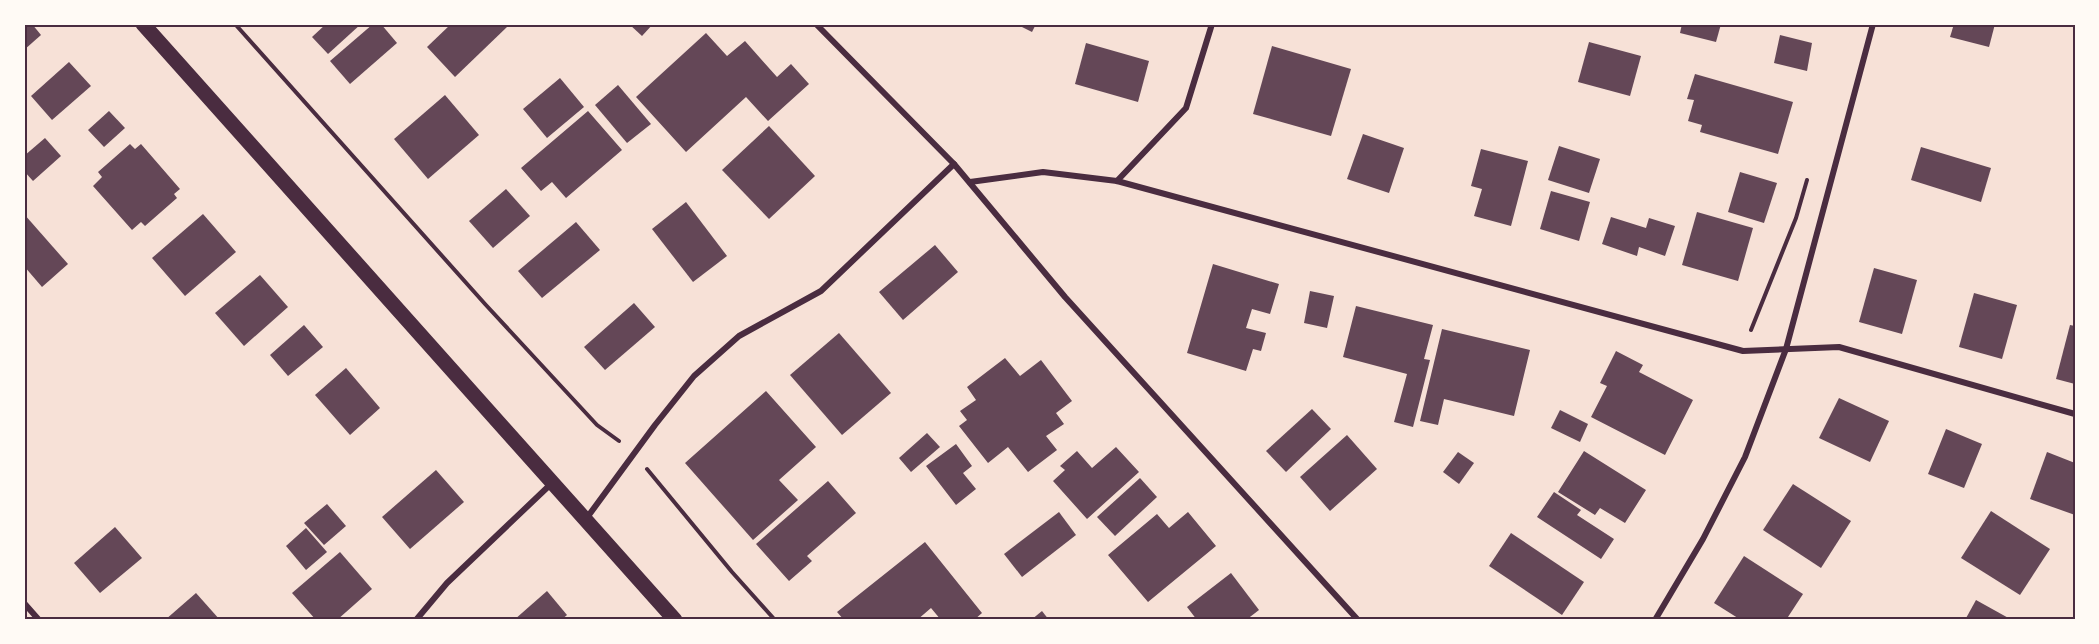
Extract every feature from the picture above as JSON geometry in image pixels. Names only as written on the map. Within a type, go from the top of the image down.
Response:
[{"type":"main road","points":[[143,24],[675,620]]},
{"type":"street","points":[[816,24],[954,164],[1073,306],[1358,620]]},
{"type":"street","points":[[1117,181],[1186,108],[1212,24]]},
{"type":"street","points":[[1655,620],[1703,539],[1744,457],[1786,350],[1873,24]]},
{"type":"street","points":[[586,519],[694,376],[739,336],[821,291],[954,164]]},
{"type":"street","points":[[970,182],[1043,172],[1117,181],[1743,351],[1839,347],[2075,414]]},
{"type":"street","points":[[416,620],[447,583],[553,482]]},
{"type":"street","points":[[24,603],[39,620]]},
{"type":"path","points":[[236,24],[485,304],[597,425],[634,453],[732,572],[775,620]]},
{"type":"path","points":[[1743,351],[1796,218],[1809,172]]},
{"type":"building","points":[[24,24],[32,24],[41,35],[24,50]]},
{"type":"building","points":[[326,24],[361,24],[328,54],[312,37]]},
{"type":"building","points":[[373,24],[381,24],[397,43],[350,84],[330,61]]},
{"type":"building","points":[[451,24],[504,24],[507,27],[455,77],[427,47]]},
{"type":"building","points":[[629,24],[653,24],[642,36]]},
{"type":"building","points":[[1016,24],[1036,24],[1032,32]]},
{"type":"building","points":[[1682,24],[1721,24],[1716,42],[1680,33]]},
{"type":"building","points":[[1954,24],[1995,24],[1989,47],[1950,37]]},
{"type":"building","points":[[706,33],[727,56],[745,41],[777,77],[791,64],[809,84],[768,121],[746,97],[686,152],[636,97]]},
{"type":"building","points":[[1780,35],[1812,43],[1807,71],[1774,63]]},
{"type":"building","points":[[1589,42],[1641,56],[1630,96],[1578,82]]},
{"type":"building","points":[[1086,43],[1149,61],[1138,102],[1075,84]]},
{"type":"building","points":[[1272,46],[1351,69],[1331,136],[1253,114]]},
{"type":"building","points":[[69,62],[91,86],[52,120],[31,96]]},
{"type":"building","points":[[1695,74],[1793,102],[1778,154],[1700,132],[1702,125],[1688,121],[1694,100],[1687,99]]},
{"type":"building","points":[[560,78],[584,107],[547,138],[523,109]]},
{"type":"building","points":[[618,85],[651,124],[627,143],[595,105]]},
{"type":"building","points":[[445,95],[479,135],[428,179],[394,139]]},
{"type":"building","points":[[109,111],[125,128],[104,147],[88,130]]},
{"type":"building","points":[[588,111],[622,150],[566,198],[552,182],[541,191],[521,168]]},
{"type":"building","points":[[769,126],[815,176],[769,219],[722,170]]},
{"type":"building","points":[[1363,134],[1404,148],[1389,193],[1347,179]]},
{"type":"building","points":[[45,138],[61,156],[33,181],[24,171],[24,156]]},
{"type":"building","points":[[130,144],[135,149],[141,144],[180,189],[174,194],[177,198],[145,226],[141,222],[132,230],[93,186],[102,177],[98,172]]},
{"type":"building","points":[[1559,146],[1600,159],[1589,193],[1548,180]]},
{"type":"building","points":[[1921,147],[1991,168],[1981,202],[1911,180]]},
{"type":"building","points":[[1481,149],[1528,161],[1511,226],[1474,216],[1482,189],[1471,186]]},
{"type":"building","points":[[1740,172],[1777,183],[1764,223],[1728,212]]},
{"type":"building","points":[[506,189],[530,216],[493,248],[469,221]]},
{"type":"building","points":[[1551,191],[1590,202],[1579,241],[1540,229]]},
{"type":"building","points":[[686,202],[727,256],[693,282],[652,229]]},
{"type":"building","points":[[1697,212],[1753,228],[1738,281],[1682,265]]},
{"type":"building","points":[[24,214],[68,264],[42,287],[24,266]]},
{"type":"building","points":[[203,214],[236,252],[185,296],[152,258]]},
{"type":"building","points":[[1611,217],[1646,228],[1649,218],[1675,226],[1665,256],[1639,247],[1637,256],[1602,244]]},
{"type":"building","points":[[576,222],[600,250],[542,298],[518,271]]},
{"type":"building","points":[[935,245],[958,272],[903,320],[879,292]]},
{"type":"building","points":[[1213,264],[1279,284],[1270,314],[1252,309],[1246,328],[1266,333],[1261,351],[1253,349],[1246,371],[1187,353]]},
{"type":"building","points":[[1874,268],[1917,280],[1902,334],[1859,322]]},
{"type":"building","points":[[260,275],[288,307],[244,346],[215,313]]},
{"type":"building","points":[[1310,291],[1334,296],[1327,328],[1304,323]]},
{"type":"building","points":[[1974,293],[2017,305],[2002,359],[1959,347]]},
{"type":"building","points":[[634,303],[655,327],[605,370],[584,347]]},
{"type":"building","points":[[1356,306],[1433,325],[1424,359],[1430,360],[1413,427],[1394,422],[1407,374],[1343,357]]},
{"type":"building","points":[[304,325],[323,347],[288,376],[270,355]]},
{"type":"building","points":[[2070,325],[2075,326],[2075,384],[2056,379]]},
{"type":"building","points":[[1442,329],[1530,350],[1514,416],[1444,399],[1438,425],[1420,421]]},
{"type":"building","points":[[839,333],[891,393],[842,435],[790,375]]},
{"type":"building","points":[[1616,351],[1643,365],[1639,372],[1693,400],[1665,455],[1591,417],[1607,386],[1600,383]]},
{"type":"building","points":[[1005,358],[1020,376],[1041,360],[1072,401],[1056,413],[1064,424],[1046,436],[1057,450],[1028,472],[1008,447],[988,463],[959,426],[967,420],[960,411],[976,400],[967,387]]},
{"type":"building","points":[[346,368],[380,408],[350,435],[315,395]]},
{"type":"building","points":[[766,391],[816,447],[779,480],[798,500],[753,540],[685,463]]},
{"type":"building","points":[[1839,398],[1889,421],[1870,462],[1819,438]]},
{"type":"building","points":[[1312,409],[1331,429],[1286,472],[1266,451]]},
{"type":"building","points":[[1560,410],[1588,424],[1580,442],[1551,428]]},
{"type":"building","points":[[1946,429],[1982,444],[1964,488],[1928,474]]},
{"type":"building","points":[[927,433],[940,447],[911,472],[899,458]]},
{"type":"building","points":[[1347,435],[1377,469],[1330,511],[1300,477]]},
{"type":"building","points":[[956,444],[972,466],[963,473],[976,489],[956,505],[926,466]]},
{"type":"building","points":[[1116,447],[1139,472],[1087,519],[1053,481],[1065,470],[1060,466],[1077,451],[1092,468]]},
{"type":"building","points":[[1584,451],[1646,490],[1625,523],[1600,508],[1595,515],[1558,492]]},
{"type":"building","points":[[1458,452],[1474,463],[1459,484],[1443,472]]},
{"type":"building","points":[[2047,452],[2075,463],[2075,515],[2030,499]]},
{"type":"building","points":[[436,470],[464,502],[410,549],[382,517]]},
{"type":"building","points":[[1140,478],[1157,497],[1115,536],[1097,517]]},
{"type":"building","points":[[828,481],[856,513],[807,556],[812,561],[789,581],[756,544]]},
{"type":"building","points":[[1793,484],[1851,521],[1821,568],[1763,530]]},
{"type":"building","points":[[1554,492],[1581,510],[1577,515],[1614,539],[1601,559],[1537,517]]},
{"type":"building","points":[[327,504],[346,526],[324,545],[304,523]]},
{"type":"building","points":[[1991,511],[2050,549],[2020,595],[1961,558]]},
{"type":"building","points":[[1059,512],[1076,535],[1022,577],[1004,554]]},
{"type":"building","points":[[1188,512],[1216,546],[1148,602],[1108,555],[1157,514],[1169,528]]},
{"type":"building","points":[[115,527],[142,558],[100,593],[74,563]]},
{"type":"building","points":[[306,528],[327,552],[306,570],[286,546]]},
{"type":"building","points":[[1511,533],[1584,582],[1562,615],[1489,566]]},
{"type":"building","points":[[925,542],[982,613],[974,620],[941,620],[931,608],[917,620],[844,620],[837,612]]},
{"type":"building","points":[[340,552],[372,589],[337,620],[316,620],[292,593]]},
{"type":"building","points":[[1744,556],[1803,594],[1786,620],[1741,620],[1714,603]]},
{"type":"building","points":[[1231,573],[1259,610],[1246,620],[1197,620],[1187,607]]},
{"type":"building","points":[[547,591],[567,615],[561,620],[514,620]]},
{"type":"building","points":[[196,593],[220,620],[165,620]]},
{"type":"building","points":[[1976,600],[2012,620],[1965,620]]},
{"type":"building","points":[[1042,611],[1049,620],[1031,620]]}]
